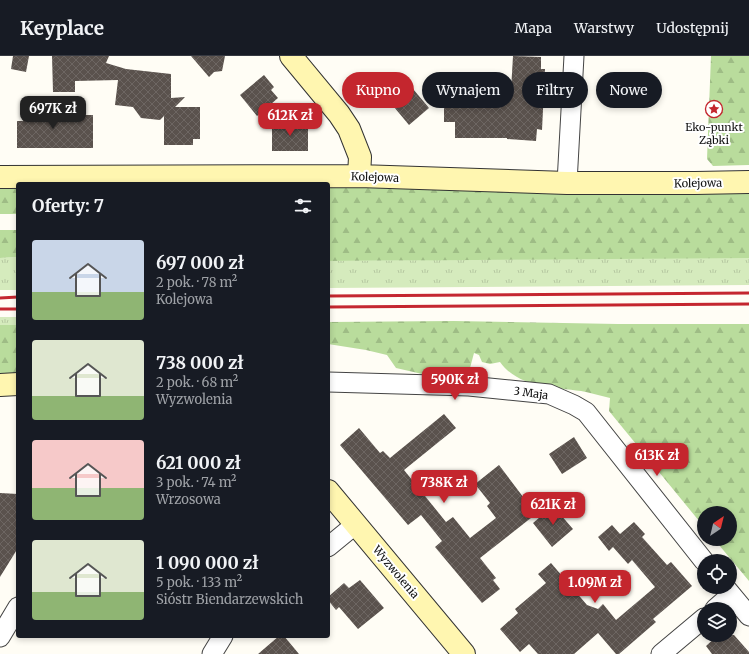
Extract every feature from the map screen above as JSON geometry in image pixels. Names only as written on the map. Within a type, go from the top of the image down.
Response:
[{"type":"street","points":[[291,56],[339,114],[349,129],[360,157],[359,176]]},
{"type":"street","points":[[567,183],[574,56]]},
{"type":"street","name":"Kolejowa","points":[[0,177],[359,176],[567,183],[749,182]]},
{"type":"street","name":"3 Maja","points":[[330,382],[468,386],[549,394],[574,405],[586,412],[698,554]]},
{"type":"street","points":[[0,385],[16,384]]},
{"type":"street","name":"Wyzwolenia","points":[[330,493],[464,654]]},
{"type":"street","points":[[330,545],[356,524]]},
{"type":"street","points":[[719,602],[726,594]]},
{"type":"street","points":[[731,594],[749,616]]},
{"type":"street","points":[[0,637],[16,611]]},
{"type":"street","points":[[661,654],[697,624]]},
{"type":"street","points":[[212,654],[222,638]]},
{"type":"green space","points":[[711,56],[749,56],[749,165],[713,166],[707,159]]},
{"type":"green space","points":[[330,184],[749,192],[749,258],[330,261]]},
{"type":"green space","points":[[16,187],[16,214],[0,214],[0,188]]},
{"type":"green space","points":[[0,230],[16,230],[16,257],[0,258]]},
{"type":"green space","points":[[16,257],[16,290],[0,290],[0,258]]},
{"type":"green space","points":[[749,258],[749,285],[330,288],[330,261]]},
{"type":"green space","points":[[0,317],[16,317],[16,325],[0,325]]},
{"type":"green space","points":[[454,321],[618,324],[749,324],[749,581],[737,567],[737,554],[726,554],[720,546],[737,546],[737,506],[697,506],[697,518],[609,411],[610,398],[586,392],[528,382],[508,371],[500,362],[490,364],[482,362],[479,355],[474,353],[470,368],[463,374],[431,376],[396,368],[387,355],[330,344],[330,322]]},
{"type":"green space","points":[[0,325],[16,325],[16,373],[0,373]]},
{"type":"building","points":[[13,56],[29,56],[26,72],[11,69]]},
{"type":"building","points":[[52,56],[109,56],[106,63],[126,69],[171,74],[171,98],[185,97],[175,107],[200,107],[200,139],[193,139],[193,145],[164,145],[164,116],[160,120],[141,118],[133,107],[115,105],[118,80],[75,81],[75,92],[53,92]]},
{"type":"building","points":[[191,56],[225,56],[222,71],[214,72],[209,77]]},
{"type":"building","points":[[513,56],[541,57],[541,69],[545,69],[545,72],[522,72],[522,108],[543,108],[542,130],[537,129],[536,141],[507,138],[455,138],[455,122],[444,122],[444,108],[514,108],[514,72],[512,72]]},
{"type":"building","points":[[264,75],[274,87],[271,90],[278,98],[257,116],[240,95]]},
{"type":"building","points":[[414,90],[422,100],[422,108],[429,108],[409,125],[395,108],[414,108]]},
{"type":"building","points":[[27,103],[49,103],[49,121],[78,121],[78,115],[93,115],[93,148],[17,148],[17,121],[23,121],[22,114],[27,114]]},
{"type":"building","points":[[308,122],[308,151],[272,151],[272,123]]},
{"type":"building","points":[[444,414],[456,428],[404,470],[446,522],[453,517],[470,538],[496,518],[487,506],[490,503],[475,484],[499,465],[536,514],[480,558],[496,578],[493,580],[500,589],[482,603],[435,547],[442,541],[421,515],[408,525],[340,445],[359,428],[380,453],[383,451],[390,458]]},
{"type":"building","points":[[574,437],[587,458],[562,474],[549,454]]},
{"type":"building","points":[[0,493],[16,494],[16,551],[0,577]]},
{"type":"building","points":[[553,506],[573,529],[552,547],[533,523]]},
{"type":"building","points":[[634,522],[645,534],[642,537],[667,565],[671,562],[692,586],[653,619],[656,622],[619,654],[616,654],[598,633],[574,654],[538,654],[529,644],[520,652],[500,629],[518,613],[515,609],[546,583],[538,574],[551,563],[587,605],[598,609],[603,604],[616,620],[655,587],[632,560],[628,564],[613,547],[609,551],[598,537],[612,525],[620,534]]},
{"type":"building","points":[[360,580],[384,608],[358,629],[339,607],[336,610],[330,602],[330,595],[344,583],[349,588]]},
{"type":"building","points":[[277,638],[286,638],[299,654],[258,654]]},
{"type":"building","points":[[737,638],[749,652],[749,654],[712,654],[706,646],[710,642],[737,642]]},
{"type":"railway","points":[[330,296],[749,293]]},
{"type":"railway","points":[[0,298],[16,297]]},
{"type":"railway","points":[[330,307],[749,304]]},
{"type":"railway","points":[[0,309],[16,309]]},
{"type":"place","name":"Eko-punkt Ząbki","points":[[714,109]]}]
